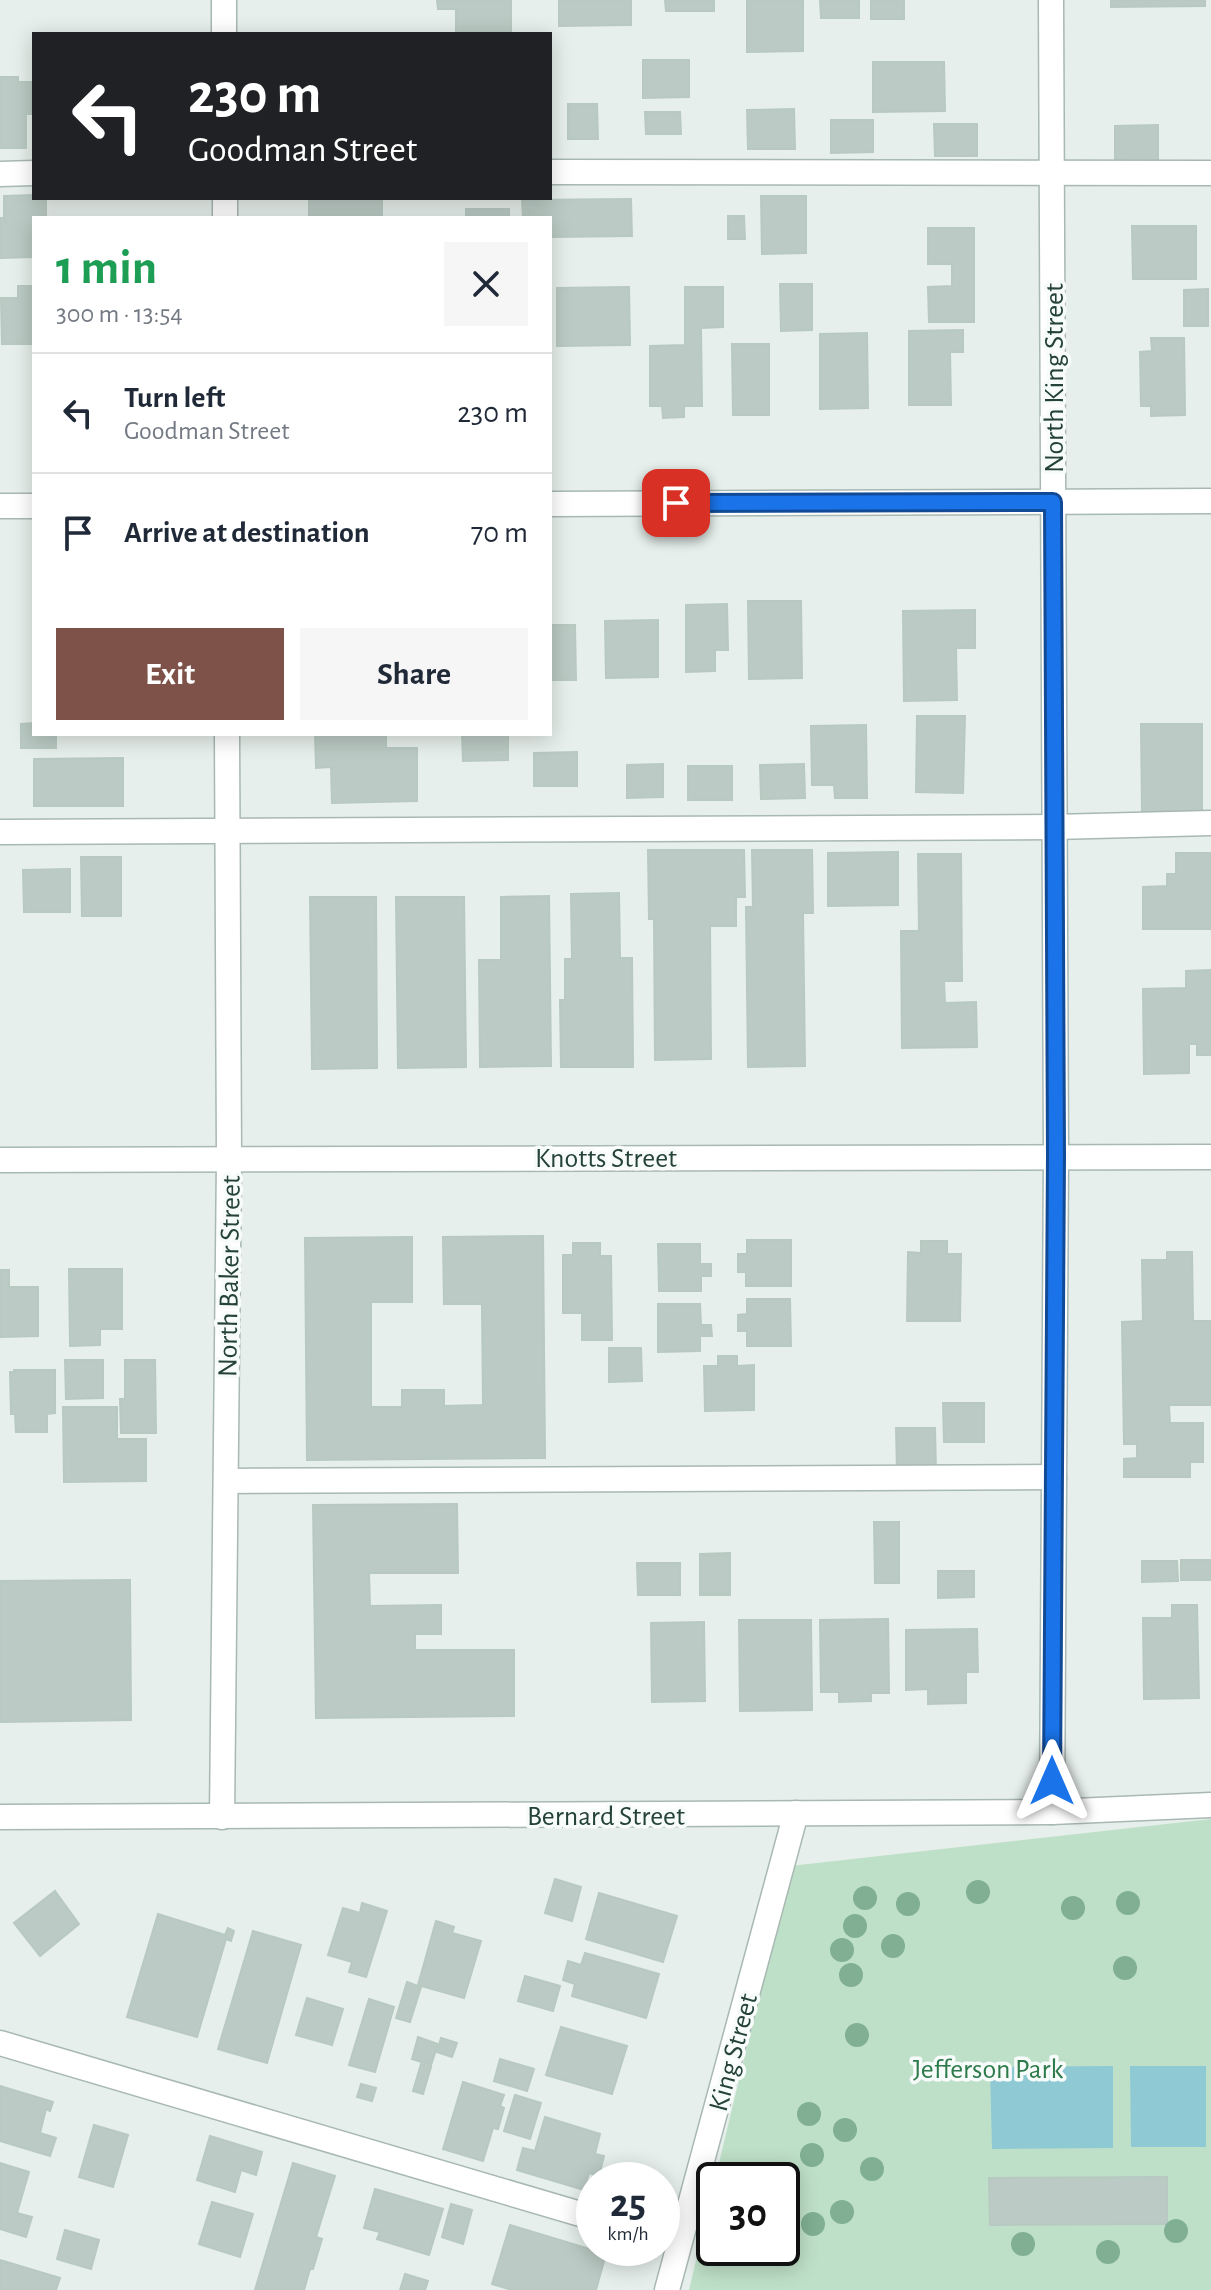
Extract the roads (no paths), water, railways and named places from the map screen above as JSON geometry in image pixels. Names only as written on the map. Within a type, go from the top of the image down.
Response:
[{"type":"street","points":[[224,0],[224,32]]},
{"type":"street","name":"North King Street","points":[[1051,0],[1056,1156],[1052,1812]]},
{"type":"street","points":[[552,172],[1211,173]]},
{"type":"street","points":[[0,174],[32,173]]},
{"type":"street","points":[[552,504],[1211,501]]},
{"type":"street","points":[[0,506],[32,506]]},
{"type":"street","name":"North Baker Street","points":[[222,1817],[229,1159],[227,736]]},
{"type":"street","points":[[0,832],[1054,827],[1211,823]]},
{"type":"street","name":"Knotts Street","points":[[0,1160],[1211,1157]]},
{"type":"street","points":[[226,1481],[1054,1477]]},
{"type":"street","name":"Bernard Street","points":[[0,1817],[1052,1812],[1211,1805]]},
{"type":"street","name":"King Street","points":[[680,2209],[796,1813]]},
{"type":"street","points":[[0,2043],[576,2213]]},
{"type":"street","name":"King Street","points":[[667,2290],[669,2266]]},
{"type":"water","points":[[1113,2066],[1113,2148],[992,2149],[990,2067]]},
{"type":"water","points":[[1130,2066],[1206,2066],[1206,2147],[1131,2147]]},
{"type":"park label","name":"Jefferson Park","points":[[988,2068]]}]
